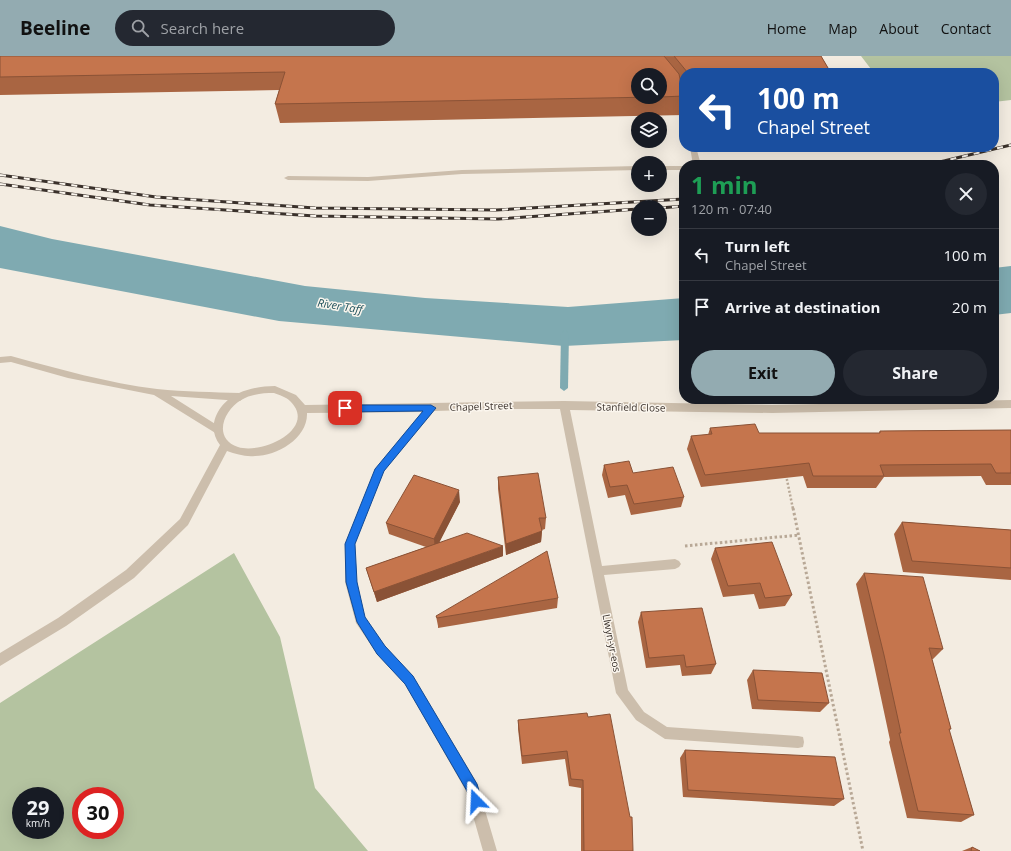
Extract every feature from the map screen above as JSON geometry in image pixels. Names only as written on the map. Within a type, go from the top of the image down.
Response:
[{"type":"street","points":[[288,178],[368,179],[462,172],[631,168]]},
{"type":"street","points":[[667,168],[679,168]]},
{"type":"street","points":[[0,360],[11,359],[68,375],[157,392],[240,396],[260,390],[274,390],[287,393],[297,399],[302,408],[303,419],[298,430],[290,440],[278,448],[263,452],[246,453],[232,449],[221,440],[217,430],[218,420],[224,409],[240,396]]},
{"type":"street","points":[[157,392],[217,430]]},
{"type":"street","name":"Stanfield Close","points":[[564,405],[772,409],[1011,404]]},
{"type":"street","name":"Chapel Street","points":[[302,408],[431,408],[503,405],[564,405]]},
{"type":"street","name":"Llwyn-yr-eos","points":[[564,405],[622,693],[640,716],[664,733],[798,742]]},
{"type":"street","points":[[431,408],[380,469],[350,544],[351,582],[360,618],[381,650],[409,680],[472,788],[490,851]]},
{"type":"street","points":[[0,660],[62,622],[130,574],[184,522],[226,444]]},
{"type":"street","points":[[598,571],[675,564]]},
{"type":"path","points":[[785,468],[863,851]]},
{"type":"path","points":[[675,564],[669,547],[799,535]]},
{"type":"green space","points":[[861,56],[1011,56],[1011,100],[999,101],[999,68],[870,68]]},
{"type":"green space","points":[[234,553],[280,637],[315,788],[368,851],[0,851],[0,703]]},
{"type":"water","name":"River Taff","points":[[0,226],[52,239],[305,286],[425,298],[568,307],[679,298],[679,340],[564,346],[279,321],[0,268]]},
{"type":"water","points":[[1011,266],[1011,313],[999,314],[999,267]]},
{"type":"building","points":[[0,56],[664,56],[679,74],[679,96],[667,97],[667,68],[631,68],[631,97],[275,104],[285,72],[0,77]]},
{"type":"building","points":[[674,56],[821,56],[828,68],[684,68]]},
{"type":"building","points":[[755,424],[759,433],[880,433],[880,431],[1011,430],[1011,473],[996,473],[991,464],[880,465],[884,476],[813,476],[809,463],[705,475],[691,436],[712,434],[710,428]]},
{"type":"building","points":[[629,461],[633,473],[673,467],[684,497],[634,504],[627,485],[610,487],[604,465]]},
{"type":"building","points":[[538,473],[546,518],[539,518],[542,531],[506,544],[498,477]]},
{"type":"building","points":[[414,475],[459,490],[434,539],[386,523]]},
{"type":"building","points":[[902,522],[1011,530],[1011,568],[912,561]]},
{"type":"building","points":[[467,533],[503,546],[374,592],[366,568]]},
{"type":"building","points":[[772,542],[792,595],[765,598],[760,583],[728,586],[715,548]]},
{"type":"building","points":[[547,551],[558,598],[437,618],[436,616]]},
{"type":"building","points":[[864,573],[923,577],[943,649],[929,648],[951,729],[949,729],[974,815],[918,811],[899,733],[901,733],[884,655]]},
{"type":"building","points":[[702,608],[716,664],[686,667],[684,655],[649,658],[641,612]]},
{"type":"building","points":[[753,670],[822,673],[829,703],[758,700]]},
{"type":"building","points":[[587,713],[588,717],[610,714],[630,817],[632,817],[633,851],[584,851],[583,780],[571,779],[567,751],[522,756],[518,720]]},
{"type":"building","points":[[685,750],[835,757],[844,799],[688,790]]},
{"type":"building","points":[[972,847],[980,851],[971,851]]},
{"type":"waterway","points":[[564,388],[565,333]]},
{"type":"railway","points":[[999,148],[1011,145]]},
{"type":"railway","points":[[948,160],[982,152]]},
{"type":"railway","points":[[0,175],[156,197],[315,208],[496,210],[679,199]]},
{"type":"railway","points":[[0,184],[150,205],[315,216],[498,219],[631,210]]},
{"type":"railway","points":[[667,207],[679,206]]},
{"type":"route","points":[[345,408],[431,408],[380,469],[350,544],[351,582],[360,618],[381,650],[409,680],[472,788],[476,801]]}]
